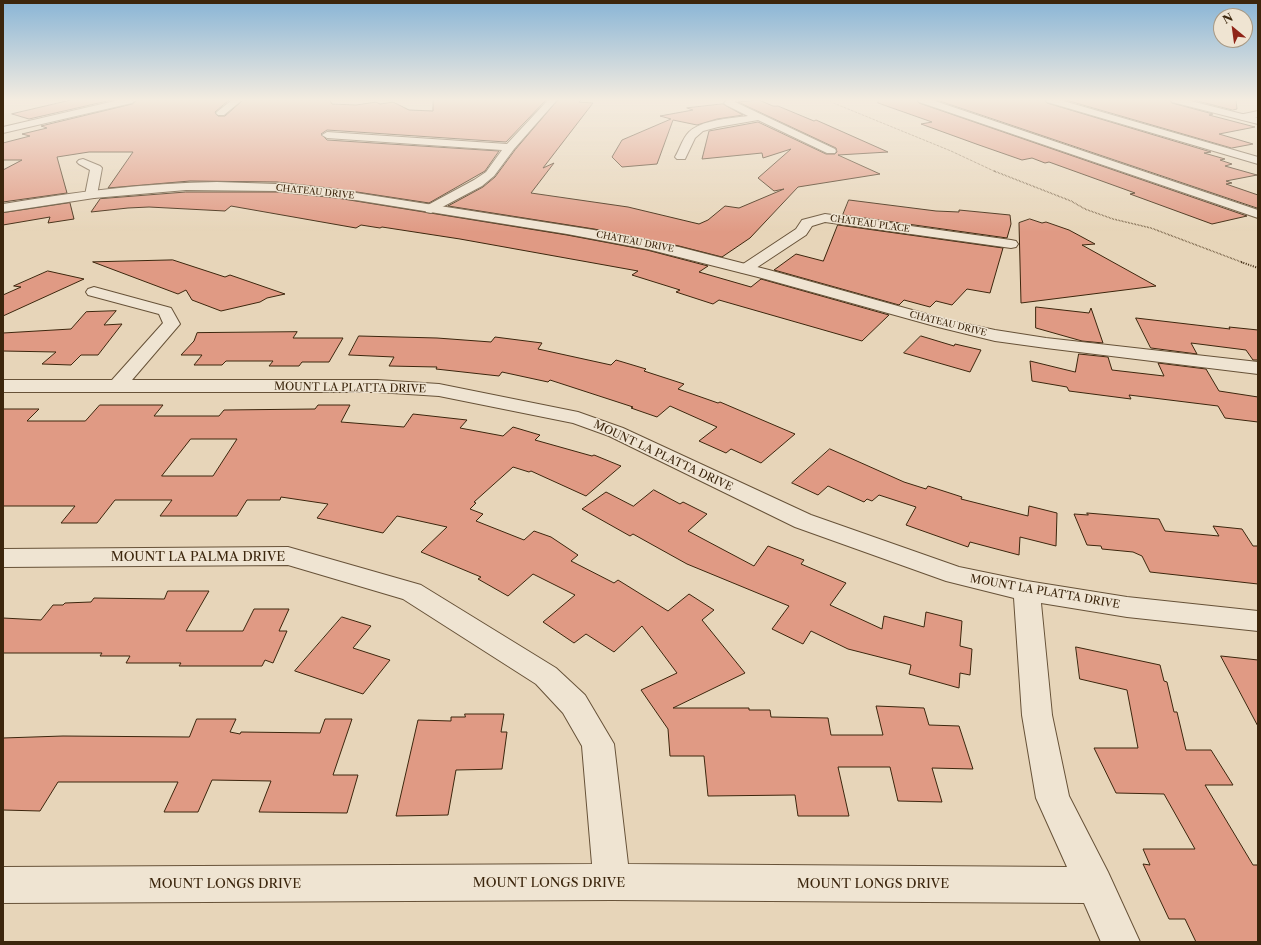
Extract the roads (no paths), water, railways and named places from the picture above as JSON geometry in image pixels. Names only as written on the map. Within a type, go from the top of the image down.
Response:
[{"type":"street","points":[[466,144],[510,147]]},
{"type":"street","points":[[431,209],[478,183],[490,174],[513,144]]},
{"type":"street","points":[[681,157],[687,144]]},
{"type":"street","points":[[817,144],[831,151]]},
{"type":"street","points":[[1052,144],[1258,214]]},
{"type":"street","points":[[1200,144],[1258,161]]},
{"type":"street","points":[[83,162],[96,168],[91,195]]},
{"type":"street","name":"CHATEAU DRIVE","points":[[3,208],[91,195],[170,187],[249,186],[317,191],[630,240],[745,269],[942,324],[998,337],[1045,344],[1258,368]]},
{"type":"street","name":"CHATEAU PLACE","points":[[745,269],[801,232],[807,223],[825,218],[1011,244]]},
{"type":"street","points":[[94,292],[165,311],[172,324],[117,386]]},
{"type":"street","name":"MOUNT LA PLATTA DRIVE","points":[[3,386],[377,386],[439,390],[578,418],[616,432],[803,521],[955,575],[1027,591],[1127,607],[1258,621]]},
{"type":"street","name":"MOUNT LA PALMA DRIVE","points":[[3,558],[288,556],[412,592],[546,676],[574,704],[598,744],[612,882]]},
{"type":"street","points":[[1027,591],[1037,714],[1053,798],[1121,942]]},
{"type":"street","name":"MOUNT LONGS DRIVE","points":[[3,885],[612,882],[1095,885]]}]
